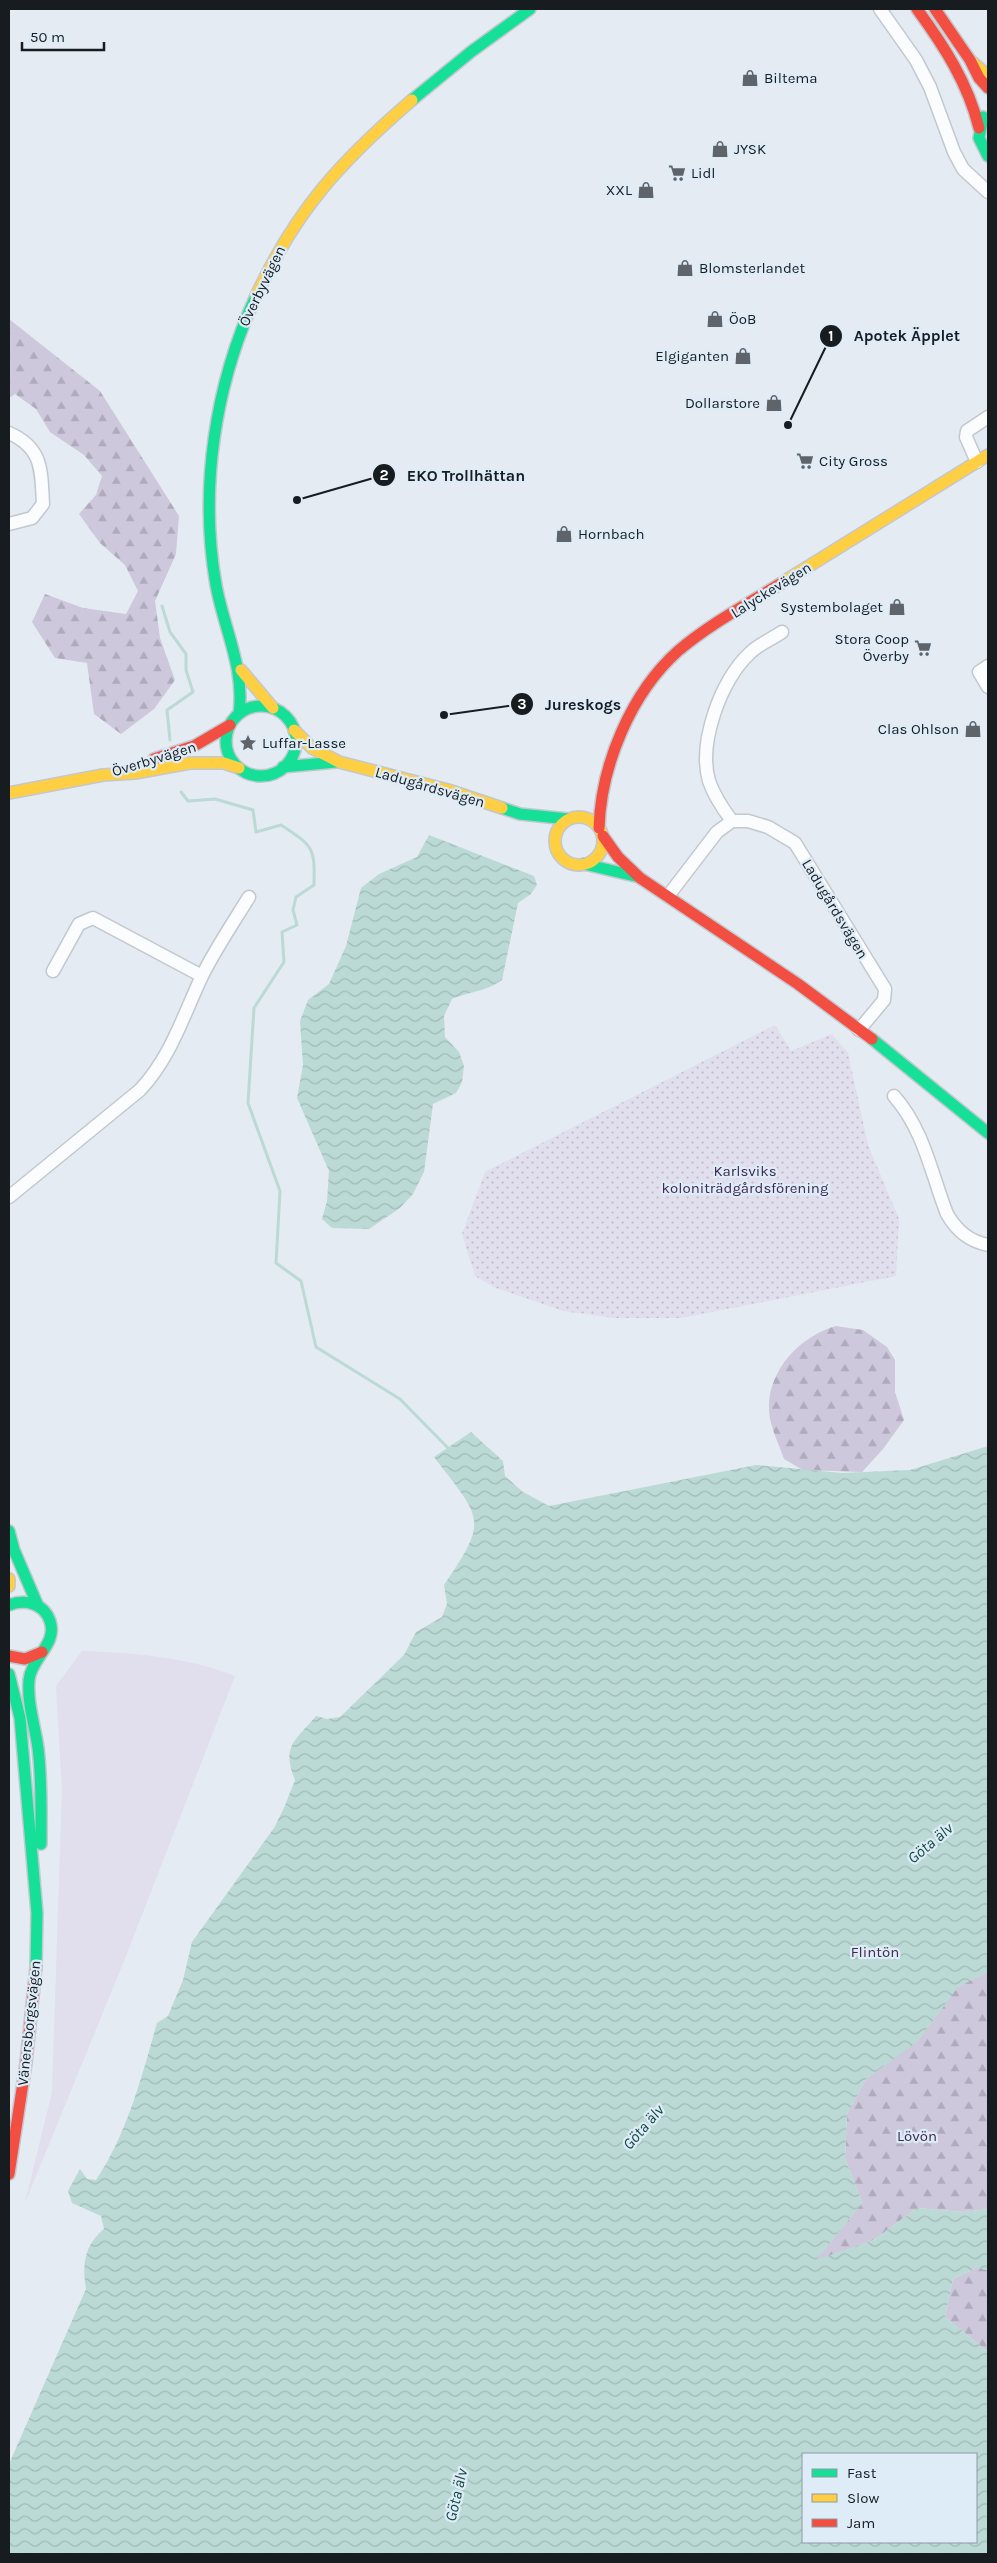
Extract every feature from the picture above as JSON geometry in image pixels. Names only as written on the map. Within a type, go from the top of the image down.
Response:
[{"type":"main road","name":"Överbyvägen","points":[[103,775],[134,764],[192,749],[208,742],[230,725],[239,714],[242,692],[238,665],[218,593],[210,517],[212,455],[221,399],[229,366],[249,308],[288,235],[326,182],[421,90],[530,9]]},
{"type":"main road","points":[[917,9],[964,80],[973,100],[980,141],[988,156]]},
{"type":"main road","points":[[935,9],[970,60],[979,78],[988,88]]},
{"type":"main road","points":[[970,60],[988,76]]},
{"type":"main road","points":[[979,128],[988,112]]},
{"type":"main road","name":"Lalyckevägen","points":[[601,832],[599,806],[606,776],[642,696],[655,676],[680,649],[707,630],[983,459]]},
{"type":"main road","name":"Överbyvägen","points":[[238,665],[254,688],[273,708],[286,717],[294,730]]},
{"type":"main road","points":[[239,714],[258,706],[273,708]]},
{"type":"main road","points":[[230,725],[226,745],[229,755],[239,768]]},
{"type":"main road","points":[[283,767],[294,750],[294,730]]},
{"type":"main road","name":"Ladugårdsvägen","points":[[294,730],[312,748],[339,762],[448,790],[520,814],[589,819],[601,832],[618,857],[640,878],[791,979],[859,1030],[988,1133]]},
{"type":"main road","name":"Ladugårdsvägen","points":[[283,767],[316,762],[339,762]]},
{"type":"main road","name":"Överbyvägen","points":[[9,793],[103,775],[135,773],[190,763],[224,764],[253,774],[264,775],[283,767]]},
{"type":"main road","name":"Lalyckevägen","points":[[570,818],[587,802],[606,776]]},
{"type":"main road","name":"Ladugårdsvägen","points":[[520,814],[536,825],[568,862],[612,869],[640,878]]},
{"type":"main road","points":[[555,845],[557,832],[570,818]]},
{"type":"main road","points":[[584,864],[599,854],[601,832]]},
{"type":"main road","name":"Vänersborgsvägen","points":[[9,1531],[14,1550],[38,1606],[48,1616],[52,1630],[50,1640],[29,1677],[40,1786],[40,1886],[37,1902],[36,1963],[28,2052],[9,2174]]},
{"type":"main road","points":[[9,1580],[9,1586]]},
{"type":"main road","points":[[9,1605],[24,1602],[38,1606]]},
{"type":"main road","points":[[9,1656],[25,1659],[42,1652]]},
{"type":"main road","name":"Vänersborgsvägen","points":[[9,1674],[20,1718],[33,1886],[37,1902]]},
{"type":"street","points":[[880,9],[906,44],[930,87],[961,164],[988,192]]},
{"type":"street","points":[[983,459],[966,437],[968,431],[988,417]]},
{"type":"street","points":[[9,433],[26,441],[37,457],[43,504],[32,518],[9,524]]},
{"type":"street","points":[[668,896],[717,832],[732,821],[714,794],[709,780],[707,751],[714,712],[736,667],[750,652],[782,632]]},
{"type":"street","points":[[988,666],[979,672],[988,687]]},
{"type":"street","name":"Ladugårdsvägen","points":[[732,821],[748,821],[768,827],[795,843],[885,990],[884,1000],[859,1030]]},
{"type":"street","points":[[9,1197],[140,1090],[155,1074],[170,1051],[202,976],[221,941],[249,897]]},
{"type":"street","points":[[53,971],[79,924],[93,918],[202,976]]},
{"type":"street","points":[[894,1096],[904,1107],[920,1133],[947,1214],[953,1225],[970,1239],[988,1245]]},
{"type":"green space","points":[[9,319],[100,391],[179,516],[176,554],[155,601],[160,638],[175,680],[154,709],[121,734],[94,714],[87,663],[55,658],[32,622],[45,594],[83,608],[126,614],[138,591],[125,565],[100,543],[79,514],[96,495],[102,476],[84,455],[50,432],[36,409],[15,394],[9,398]]},
{"type":"green space","name":"Karlsviks koloniträdgårdsförening","points":[[775,1025],[791,1051],[832,1034],[848,1053],[868,1145],[899,1219],[896,1276],[681,1318],[614,1318],[563,1311],[496,1288],[475,1276],[462,1234],[485,1172]]},
{"type":"green space","points":[[836,1326],[863,1330],[887,1347],[895,1360],[895,1392],[904,1420],[883,1449],[862,1472],[803,1470],[784,1459],[771,1423],[769,1407],[771,1391],[776,1376],[784,1362],[807,1340]]},
{"type":"green space","points":[[82,1651],[121,1653],[179,1660],[235,1676],[124,1961],[25,2203],[52,2092],[62,1789],[56,1686]]},
{"type":"green space","name":"Lövön","points":[[988,1972],[988,2209],[964,2212],[917,2208],[874,2240],[815,2261],[862,2203],[845,2158],[847,2114],[866,2079],[918,2040],[958,1986]]},
{"type":"green space","points":[[976,2268],[988,2270],[988,2352],[945,2317],[953,2279]]},
{"type":"water","points":[[429,835],[534,876],[537,885],[531,894],[518,903],[502,980],[484,989],[452,999],[444,1016],[445,1037],[459,1052],[464,1066],[462,1082],[456,1093],[433,1104],[424,1172],[413,1194],[400,1208],[369,1229],[332,1228],[322,1219],[327,1201],[329,1171],[297,1098],[303,1065],[300,1021],[308,1000],[329,984],[346,946],[361,888],[379,874],[417,857]]},
{"type":"water","name":"Göta älv","points":[[471,1432],[503,1461],[505,1476],[523,1492],[549,1506],[756,1465],[842,1473],[910,1470],[988,1446],[988,1972],[958,1987],[918,2041],[866,2079],[847,2114],[845,2158],[862,2203],[816,2260],[874,2240],[917,2208],[964,2212],[988,2209],[988,2270],[976,2268],[953,2279],[945,2317],[988,2352],[988,2554],[9,2554],[9,2464],[86,2289],[84,2272],[88,2249],[97,2235],[104,2229],[101,2216],[72,2203],[68,2191],[80,2169],[87,2179],[96,2180],[107,2162],[125,2124],[146,2063],[157,2023],[168,2016],[183,1980],[192,1942],[274,1828],[284,1808],[295,1780],[289,1759],[292,1745],[296,1738],[316,1716],[327,1719],[340,1717],[404,1655],[416,1632],[442,1617],[447,1604],[444,1585],[459,1563],[473,1531],[474,1519],[470,1507],[434,1457]]},
{"type":"waterway","points":[[162,606],[170,632],[186,654],[186,670],[193,692],[167,710],[170,740]]},
{"type":"waterway","points":[[181,792],[188,801],[215,799],[253,810],[256,832],[281,825],[300,838],[310,849],[314,863],[314,885],[296,897],[293,910],[297,925],[282,932],[284,962],[254,1008],[248,1103],[280,1191],[276,1263],[301,1281],[316,1347],[400,1399],[448,1448]]},
{"type":"traffic: fast","points":[[412,100],[472,51],[530,9]]},
{"type":"traffic: fast","points":[[983,117],[979,138],[988,156]]},
{"type":"traffic: fast","points":[[239,714],[239,681],[233,649],[216,585],[211,549],[210,475],[214,438],[230,365],[256,296]]},
{"type":"traffic: fast","points":[[261,706],[274,709],[286,716],[293,728],[296,741],[293,754],[286,766],[274,773],[261,776],[248,773],[236,766],[229,754],[226,741],[229,728],[236,716],[248,709],[261,706]]},
{"type":"traffic: fast","points":[[283,767],[336,762]]},
{"type":"traffic: fast","points":[[502,808],[520,814],[568,819]]},
{"type":"traffic: fast","points":[[584,864],[635,876]]},
{"type":"traffic: fast","points":[[872,1039],[988,1133]]},
{"type":"traffic: fast","points":[[9,1531],[14,1550],[38,1606]]},
{"type":"traffic: fast","points":[[9,1605],[21,1602],[39,1606],[50,1621],[50,1637],[34,1665],[29,1680],[30,1706],[38,1748],[40,1772],[41,1844]]},
{"type":"traffic: fast","points":[[9,1674],[20,1718],[37,1913],[36,1967]]},
{"type":"traffic: slow","points":[[970,60],[988,76]]},
{"type":"traffic: slow","points":[[256,296],[287,238],[322,189],[363,144],[412,100]]},
{"type":"traffic: slow","points":[[780,584],[988,455]]},
{"type":"traffic: slow","points":[[241,670],[273,708]]},
{"type":"traffic: slow","points":[[294,730],[312,748],[339,762],[448,790],[502,808]]},
{"type":"traffic: slow","points":[[9,793],[103,775],[135,773],[190,763],[224,763],[239,768]]},
{"type":"traffic: slow","points":[[574,817],[584,817],[596,824],[603,836],[603,841],[603,846],[596,858],[584,865],[574,865],[566,861],[559,854],[555,846],[555,836],[559,828],[566,821],[574,817]]},
{"type":"traffic: slow","points":[[9,1579],[9,1586]]},
{"type":"traffic: jam","points":[[917,9],[937,37],[962,80],[979,128]]},
{"type":"traffic: jam","points":[[935,9],[970,60],[979,78],[988,88]]},
{"type":"traffic: jam","points":[[599,828],[601,804],[612,755],[633,709],[646,688],[661,668],[678,651],[702,633],[780,584]]},
{"type":"traffic: jam","points":[[154,759],[194,746],[230,725]]},
{"type":"traffic: jam","points":[[603,836],[618,857],[640,878],[798,984],[872,1039]]},
{"type":"traffic: jam","points":[[9,1656],[25,1659],[42,1652]]},
{"type":"traffic: jam","points":[[9,2174],[26,2063],[36,1967]]},
{"type":"place","name":"Biltema","points":[[750,78]]},
{"type":"place","name":"JYSK","points":[[720,149]]},
{"type":"place","name":"Lidl","points":[[677,173]]},
{"type":"place","name":"XXL","points":[[646,190]]},
{"type":"place","name":"Blomsterlandet","points":[[685,268]]},
{"type":"place","name":"ÖoB","points":[[715,319]]},
{"type":"place","name":"Elgiganten","points":[[743,356]]},
{"type":"place","name":"Dollarstore","points":[[774,403]]},
{"type":"place","name":"Apotek Äpplet","points":[[788,425]]},
{"type":"place","name":"City Gross","points":[[805,461]]},
{"type":"place","name":"EKO Trollhättan","points":[[297,500]]},
{"type":"place","name":"Hornbach","points":[[564,534]]},
{"type":"place","name":"Systembolaget","points":[[897,607]]},
{"type":"place","name":"Stora Coop Överby","points":[[923,648]]},
{"type":"place","name":"Jureskogs","points":[[444,715]]},
{"type":"place","name":"Clas Ohlson","points":[[973,729]]},
{"type":"place","name":"Luffar-Lasse","points":[[248,743]]},
{"type":"park label","name":"Flintön","points":[[875,1952]]}]
